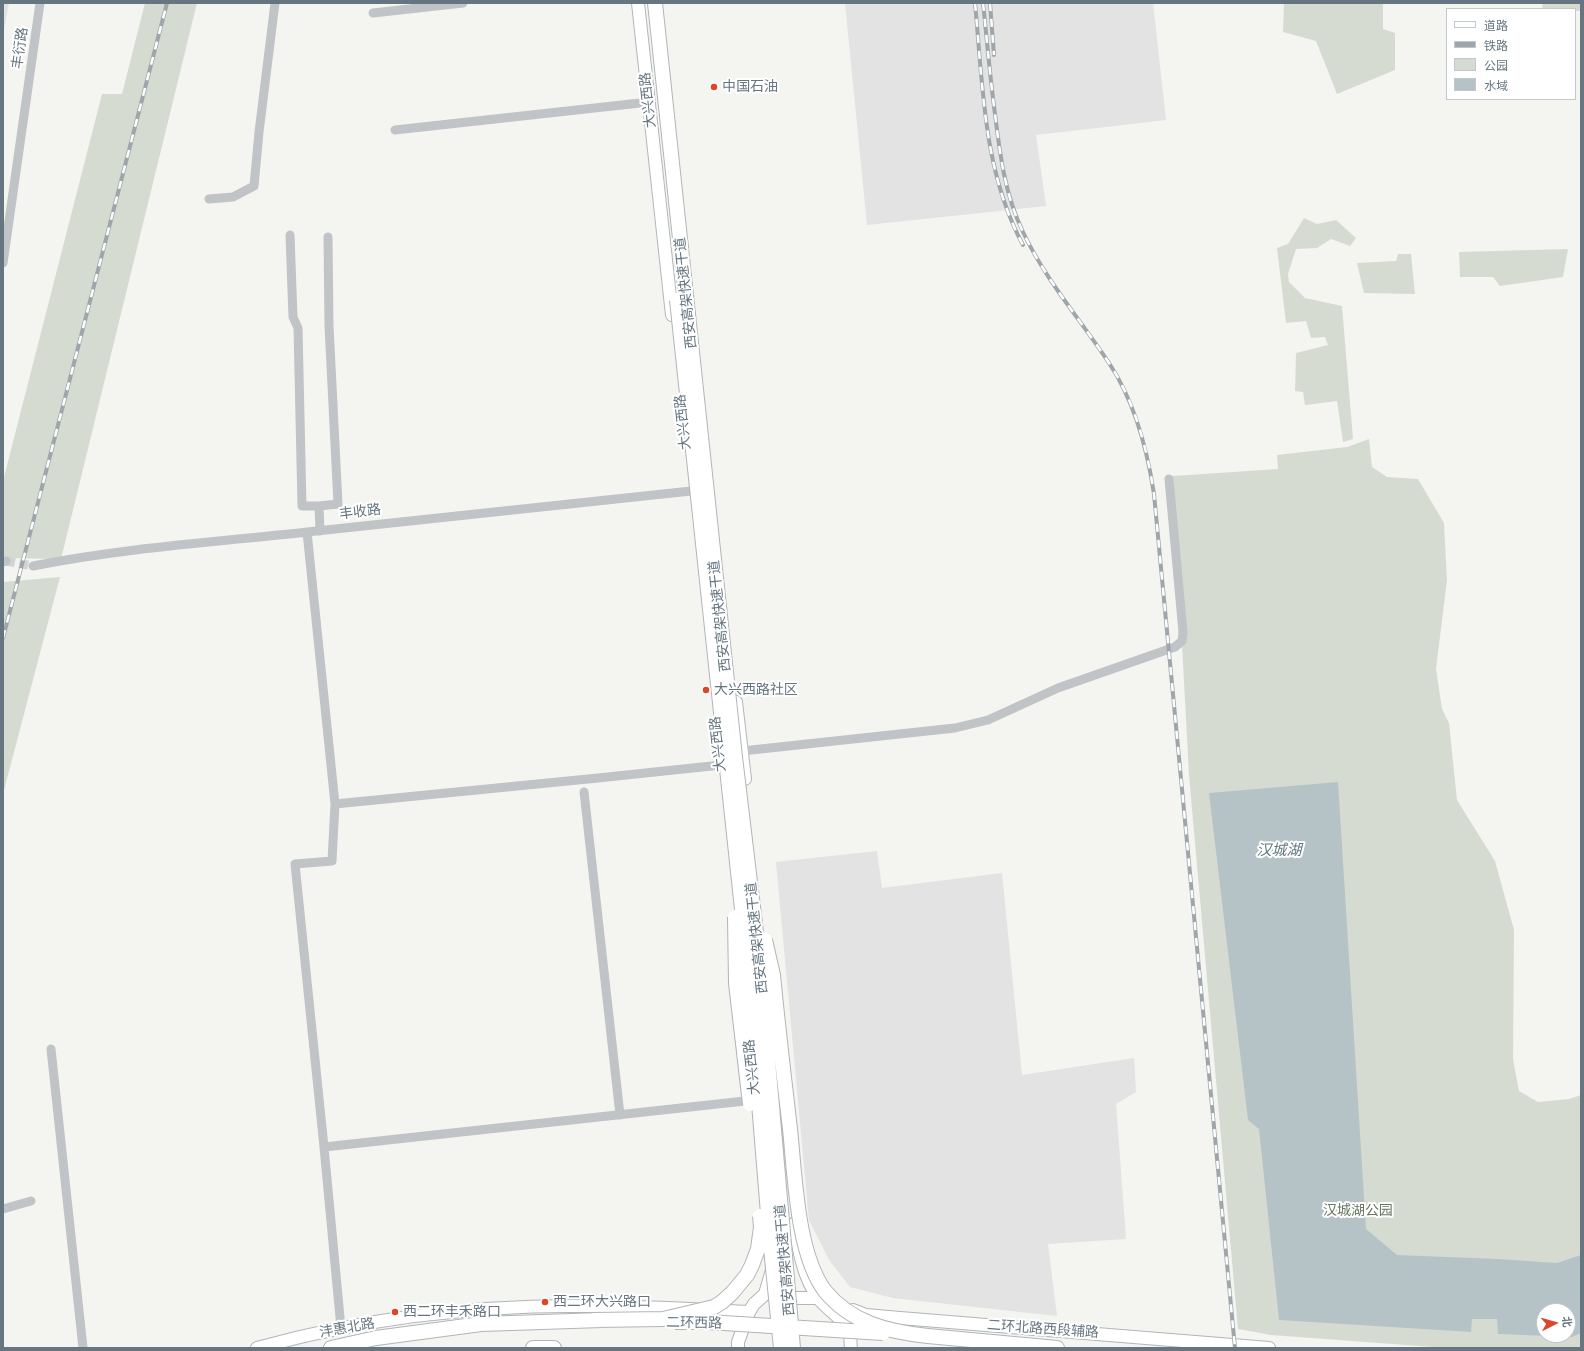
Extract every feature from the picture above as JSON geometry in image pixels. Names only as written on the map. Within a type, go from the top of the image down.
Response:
[{"type":"highway","name":"西安高架快速干道","points":[[646,3],[741,844],[759,957],[793,1348]]},
{"type":"highway","name":"西安高架快速干道","points":[[655,3],[735,757],[747,956],[769,1230],[781,1348]]},
{"type":"highway","points":[[593,1320],[663,1318],[714,1307],[732,1293],[747,1275],[758,1250],[761,1227],[749,1095],[736,983],[741,844]]},
{"type":"highway","points":[[741,844],[773,976],[798,1205],[807,1252],[812,1268],[825,1290],[836,1302],[863,1321],[880,1328],[900,1333],[928,1336]]},
{"type":"highway","name":"二环西路","points":[[331,1348],[376,1338],[481,1324],[593,1320],[708,1322],[928,1336],[1057,1348]]},
{"type":"highway","points":[[533,1348],[554,1348]]},
{"type":"main road","name":"大兴西路","points":[[638,3],[720,765],[772,1270],[765,1294],[754,1304],[750,1312],[738,1342],[738,1348]]},
{"type":"main road","name":"大兴西路","points":[[662,3],[770,1023],[797,1240],[805,1270],[819,1298],[849,1330],[851,1348]]},
{"type":"main road","name":"二环北路西段辅路","points":[[750,1312],[777,1297],[819,1298],[866,1315],[1269,1348]]},
{"type":"main road","name":"沣惠北路","points":[[257,1348],[297,1337],[341,1328],[464,1310],[571,1306],[750,1312]]},
{"type":"street","name":"丰衍路","points":[[3,263],[40,3]]},
{"type":"street","points":[[209,199],[233,197],[254,186],[275,3]]},
{"type":"street","points":[[373,13],[463,3]]},
{"type":"street","points":[[396,130],[649,102]]},
{"type":"street","points":[[290,235],[293,317],[298,328],[302,506],[338,504],[329,326],[328,237]]},
{"type":"street","points":[[742,751],[955,728],[988,720],[1058,688],[1175,647],[1182,641],[1183,632],[1169,479]]},
{"type":"street","name":"丰收路","points":[[34,566],[114,552],[691,491]]},
{"type":"street","points":[[319,506],[320,531]]},
{"type":"street","points":[[306,532],[334,804],[332,860],[295,864],[341,1328]]},
{"type":"street","points":[[334,804],[720,765]]},
{"type":"street","points":[[584,792],[620,1115]]},
{"type":"street","points":[[51,1049],[83,1348]]},
{"type":"street","points":[[324,1147],[755,1100]]},
{"type":"street","points":[[3,1209],[31,1201]]},
{"type":"shaded area","points":[[3,3],[9,3],[3,35]]},
{"type":"shaded area","points":[[845,3],[1153,3],[1166,120],[1036,135],[1046,206],[867,225]]},
{"type":"shaded area","points":[[877,851],[882,888],[1002,873],[1022,1075],[1134,1058],[1136,1092],[1116,1104],[1126,1239],[1048,1244],[1057,1316],[893,1298],[850,1287],[829,1260],[809,1220],[776,862]]},
{"type":"green space","points":[[145,3],[197,3],[61,559],[3,558],[3,481],[102,94],[122,94]]},
{"type":"green space","points":[[1284,3],[1383,3],[1383,29],[1395,33],[1395,70],[1337,94],[1316,41],[1283,32]]},
{"type":"green space","points":[[1543,3],[1581,3],[1581,11],[1576,11],[1576,8],[1542,8]]},
{"type":"green space","points":[[1304,218],[1317,224],[1336,220],[1356,238],[1350,246],[1331,239],[1317,248],[1296,249],[1288,274],[1289,282],[1305,298],[1342,306],[1353,439],[1343,442],[1337,401],[1305,405],[1303,392],[1295,391],[1296,353],[1328,345],[1325,337],[1311,338],[1306,321],[1286,323],[1277,248],[1288,244]]},
{"type":"green space","points":[[1568,249],[1563,277],[1500,286],[1493,277],[1460,277],[1459,252]]},
{"type":"green space","points":[[1398,254],[1411,254],[1415,294],[1364,293],[1357,263],[1396,261]]},
{"type":"green space","name":"汉城湖公园","points":[[1369,439],[1372,467],[1387,477],[1418,479],[1444,523],[1447,580],[1436,669],[1442,709],[1449,723],[1457,800],[1495,861],[1514,930],[1513,1059],[1519,1091],[1538,1102],[1569,1099],[1581,1095],[1581,1348],[1446,1348],[1271,1335],[1238,1329],[1189,775],[1173,476],[1278,469],[1277,455],[1347,447]]},
{"type":"green space","points":[[60,577],[3,794],[3,582]]},
{"type":"water","name":"汉城湖","points":[[1338,782],[1366,1229],[1397,1255],[1557,1263],[1581,1255],[1581,1333],[1576,1335],[1576,1303],[1536,1303],[1536,1336],[1498,1334],[1497,1319],[1472,1319],[1471,1332],[1279,1320],[1259,1129],[1248,1120],[1209,793]]},
{"type":"tunnel","points":[[6,561],[33,566]]},
{"type":"railway","points":[[3,638],[167,3]]},
{"type":"railway","points":[[975,3],[983,97],[992,158],[1010,217],[1023,245]]},
{"type":"railway","points":[[983,3],[999,145],[1004,174],[1017,218],[1032,249],[1052,283],[1098,347],[1118,378],[1133,409],[1148,460],[1154,494],[1235,1348]]},
{"type":"railway","points":[[990,3],[994,55]]},
{"type":"place","name":"中国石油","points":[[714,87]]},
{"type":"place","name":"大兴西路社区","points":[[706,690]]},
{"type":"place","name":"西二环大兴路口","points":[[545,1302]]},
{"type":"place","name":"西二环丰禾路口","points":[[395,1312]]}]
